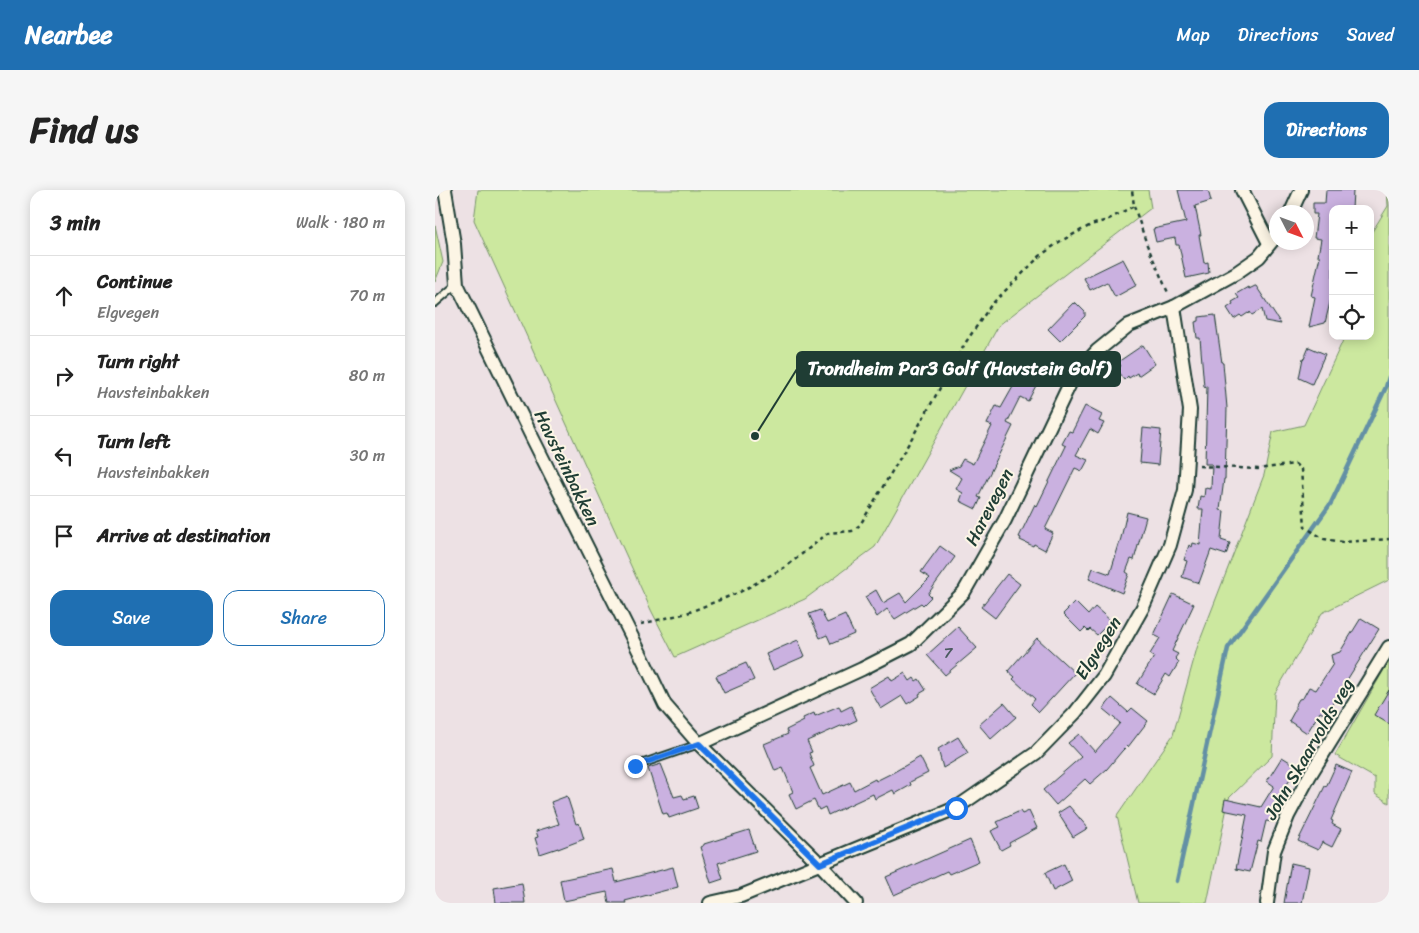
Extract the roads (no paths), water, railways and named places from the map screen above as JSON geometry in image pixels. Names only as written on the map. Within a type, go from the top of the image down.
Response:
[{"type":"street","name":"Havsteinbakken","points":[[445,190],[454,244],[457,284],[665,705],[699,744],[820,864],[856,903]]},
{"type":"street","name":"Harevegen","points":[[1242,190],[1269,233]]},
{"type":"street","points":[[1294,205],[1301,190]]},
{"type":"street","name":"Harevegen","points":[[699,744],[911,644],[965,592],[1005,520],[1073,377],[1097,351],[1129,325],[1174,308],[1236,273],[1259,257],[1269,244]]},
{"type":"street","name":"Elgvegen","points":[[710,903],[741,896],[956,808],[1036,754],[1075,713],[1104,676],[1143,607],[1170,545],[1185,490],[1190,410],[1174,308]]},
{"type":"street","name":"John Skaarvolds veg","points":[[1267,903],[1274,852],[1288,816],[1310,775],[1389,647]]},
{"type":"lane","points":[[435,303],[457,284]]},
{"type":"lane","points":[[635,766],[699,744]]},
{"type":"waterway","points":[[1177,881],[1228,648],[1331,503],[1389,377]]},
{"type":"place","name":"Trondheim Par3 Golf (Havstein Golf)","points":[[755,436]]}]
